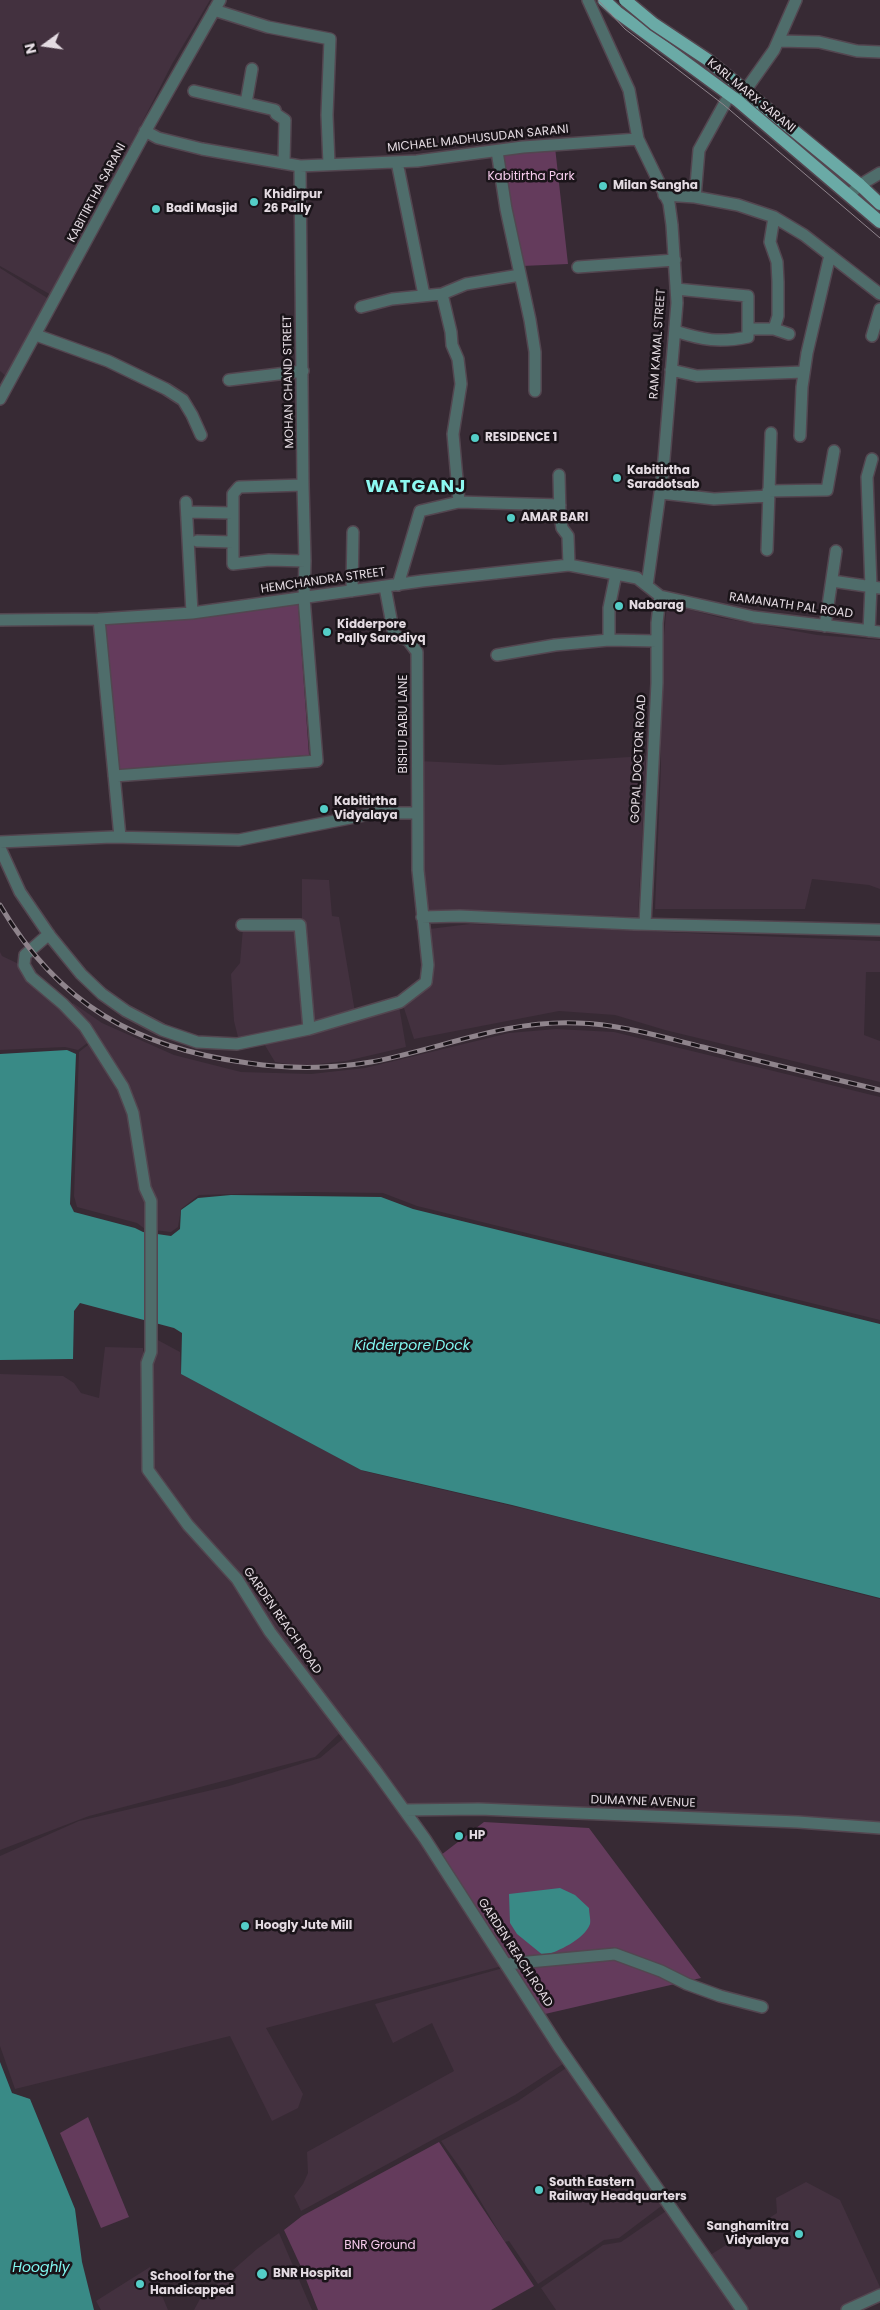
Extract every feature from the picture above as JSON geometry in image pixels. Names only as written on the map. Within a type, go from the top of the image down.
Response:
[{"type":"main road","name":"KARL MARX SARANI","points":[[604,0],[630,22],[736,97],[878,221]]},
{"type":"main road","points":[[625,0],[654,24],[708,60],[736,97],[860,185],[880,204]]},
{"type":"street","name":"KABITIRTHA SARANI","points":[[0,399],[145,131],[220,0]]},
{"type":"street","name":"RAM KAMAL STREET","points":[[588,0],[629,90],[638,140],[664,195],[670,203],[675,260],[675,331],[661,493],[646,585]]},
{"type":"street","points":[[630,22],[640,0]]},
{"type":"street","points":[[695,197],[699,150],[736,97],[779,41],[796,0]]},
{"type":"street","points":[[214,10],[268,28],[330,39],[327,115],[330,164]]},
{"type":"street","points":[[779,41],[819,42],[857,51],[880,52]]},
{"type":"street","points":[[246,103],[252,69]]},
{"type":"street","points":[[194,91],[275,110],[276,114],[285,120],[284,163]]},
{"type":"street","name":"MICHAEL MADHUSUDAN SARANI","points":[[145,131],[158,138],[202,149],[300,166],[397,162],[604,140],[638,140]]},
{"type":"street","points":[[497,151],[534,344],[535,391]]},
{"type":"street","points":[[397,162],[424,296]]},
{"type":"street","name":"MOHAN CHAND STREET","points":[[114,776],[317,761],[304,598],[300,166]]},
{"type":"street","points":[[849,195],[880,172]]},
{"type":"street","points":[[664,195],[695,197],[738,204],[774,217],[830,254],[880,294]]},
{"type":"street","points":[[774,217],[770,242],[777,262],[778,282],[778,316],[774,329]]},
{"type":"street","points":[[800,436],[804,372],[830,254]]},
{"type":"street","points":[[578,268],[675,260]]},
{"type":"street","points":[[361,307],[392,299],[442,294],[466,284],[520,275]]},
{"type":"street","points":[[675,331],[703,340],[726,341],[748,337],[748,296],[676,289]]},
{"type":"street","points":[[442,294],[451,332],[452,345],[458,359],[461,384],[453,434],[459,502]]},
{"type":"street","points":[[872,336],[880,309]]},
{"type":"street","points":[[748,329],[774,329],[789,334]]},
{"type":"street","points":[[36,335],[108,361],[166,389],[183,400],[201,435]]},
{"type":"street","points":[[671,370],[697,376],[804,372]]},
{"type":"street","points":[[229,380],[303,371]]},
{"type":"street","points":[[767,550],[770,433]]},
{"type":"street","points":[[661,493],[714,499],[827,490],[834,451]]},
{"type":"street","points":[[872,459],[867,477],[876,588],[875,631]]},
{"type":"street","points":[[559,475],[562,528],[568,536],[570,565]]},
{"type":"street","points":[[303,485],[239,487],[233,494],[233,564],[269,560],[305,560]]},
{"type":"street","points":[[398,584],[420,511],[459,502],[560,505]]},
{"type":"street","points":[[192,613],[186,507],[233,514]]},
{"type":"street","points":[[352,591],[353,532]]},
{"type":"street","points":[[197,541],[233,542]]},
{"type":"street","points":[[825,626],[836,551]]},
{"type":"street","name":"HEMCHANDRA STREET","points":[[0,620],[99,619],[192,613],[398,584],[570,565],[637,578],[646,585]]},
{"type":"street","points":[[610,640],[609,608],[616,574]]},
{"type":"street","points":[[832,581],[876,588]]},
{"type":"street","name":"RAMANATH PAL ROAD","points":[[646,585],[660,596],[754,617],[875,631]]},
{"type":"street","name":"BISHU BABU LANE","points":[[309,1029],[400,1002],[426,982],[428,964],[418,870],[417,652],[408,640],[394,635],[385,587]]},
{"type":"street","name":"GOPAL DOCTOR ROAD","points":[[645,924],[660,596]]},
{"type":"street","points":[[99,619],[120,837]]},
{"type":"street","points":[[497,656],[555,644],[610,640],[657,641]]},
{"type":"street","points":[[0,842],[120,837],[239,840],[375,813],[418,813]]},
{"type":"street","points":[[0,848],[20,892],[49,934],[81,974],[102,994],[126,1011],[162,1030],[197,1042],[237,1044],[258,1042],[309,1029],[300,925],[242,925]]},
{"type":"street","points":[[422,917],[460,916],[645,924],[880,930]]},
{"type":"street","name":"GARDEN REACH ROAD","points":[[49,934],[25,955],[24,965],[31,977],[63,1004],[85,1027],[123,1088],[133,1113],[145,1188],[151,1202],[151,1352],[147,1363],[148,1470],[188,1525],[237,1579],[270,1632],[404,1810],[507,1964],[559,2047],[742,2310]]},
{"type":"street","name":"DUMAYNE AVENUE","points":[[404,1810],[479,1809],[798,1822],[880,1828]]},
{"type":"street","points":[[507,1964],[615,1954],[720,1996],[762,2007]]},
{"type":"street","points":[[847,2310],[880,2295]]},
{"type":"shaded area","points":[[0,0],[210,0],[172,64],[53,296],[0,266]]},
{"type":"shaded area","points":[[0,268],[52,301],[8,378],[0,371]]},
{"type":"shaded area","points":[[667,604],[722,618],[817,635],[880,640],[880,889],[869,885],[812,879],[805,909],[655,909],[661,766],[661,666]]},
{"type":"shaded area","points":[[646,756],[638,917],[477,910],[425,914],[419,761],[500,765]]},
{"type":"shaded area","points":[[302,879],[329,880],[332,916],[339,917],[356,1018],[399,1006],[406,1047],[346,1061],[300,1066],[275,1062],[260,1037],[239,1041],[234,1021],[231,974],[240,963],[243,928],[302,927]]},
{"type":"shaded area","points":[[470,924],[880,941],[880,972],[866,972],[864,1035],[880,1041],[880,1082],[665,1030],[615,1015],[559,1011],[414,1039],[403,1005],[426,990],[432,973],[429,929]]},
{"type":"shaded area","points":[[0,952],[2,956],[21,965],[62,1007],[90,1041],[78,1050],[65,1047],[0,1050]]},
{"type":"shaded area","points":[[73,1003],[102,1023],[174,1055],[241,1072],[311,1074],[365,1068],[509,1033],[556,1029],[614,1032],[880,1097],[880,1320],[417,1206],[383,1193],[308,1192],[199,1195],[181,1209],[178,1227],[171,1232],[145,1229],[137,1223],[77,1207],[74,1196],[79,1052],[97,1038],[70,1008]]},
{"type":"shaded area","points":[[154,1338],[180,1352],[181,1374],[363,1471],[538,1512],[880,1599],[880,1825],[404,1807],[191,1525],[151,1469],[149,1360]]},
{"type":"shaded area","points":[[105,1347],[143,1348],[144,1469],[234,1581],[342,1731],[315,1757],[89,1816],[0,1850],[0,1374],[63,1376],[74,1383],[81,1393],[99,1398]]},
{"type":"shaded area","name":"Hoogly Jute Mill","points":[[345,1737],[446,1877],[502,1966],[266,2028],[303,2094],[298,2108],[272,2121],[230,2036],[15,2089],[0,2046],[0,1856],[79,1821],[229,1786],[320,1758]]},
{"type":"shaded area","points":[[503,1968],[566,2062],[515,2095],[301,2211],[294,2196],[308,2173],[307,2152],[454,2071],[432,2023],[393,2043],[375,2004]]},
{"type":"shaded area","points":[[569,2066],[664,2204],[619,2238],[604,2240],[538,2284],[509,2241],[505,2242],[463,2172],[441,2141],[518,2101]]},
{"type":"shaded area","name":"Sanghamitra Vidyalaya","points":[[806,2182],[840,2200],[880,2287],[880,2291],[841,2310],[746,2310],[707,2257],[777,2213],[776,2198]]},
{"type":"shaded area","points":[[669,2209],[738,2310],[556,2310],[541,2288],[603,2245],[621,2242]]},
{"type":"shaded area","name":"BNR Hospital","points":[[279,2233],[312,2310],[194,2310],[200,2299],[257,2249]]},
{"type":"shaded area","name":"School for the Handicapped","points":[[150,2267],[168,2310],[101,2310],[96,2301]]},
{"type":"green space","name":"Kabitirtha Park","points":[[555,147],[568,264],[522,266],[499,153]]},
{"type":"green space","points":[[298,602],[309,755],[117,772],[104,624]]},
{"type":"green space","points":[[484,1822],[589,1828],[701,1978],[545,2014],[441,1855]]},
{"type":"green space","points":[[88,2117],[129,2217],[101,2228],[60,2133]]},
{"type":"green space","name":"BNR Ground","points":[[439,2142],[534,2286],[491,2310],[318,2310],[284,2230],[302,2216]]},
{"type":"water","name":"Kidderpore Dock","points":[[67,1050],[76,1054],[70,1204],[74,1212],[135,1228],[143,1232],[171,1236],[180,1229],[181,1210],[198,1198],[231,1195],[381,1197],[413,1209],[880,1324],[880,1598],[512,1505],[361,1470],[181,1374],[182,1333],[174,1328],[80,1303],[74,1311],[73,1359],[0,1360],[0,1054]]},
{"type":"water","points":[[560,1888],[575,1895],[589,1908],[590,1924],[587,1930],[576,1940],[544,1956],[517,1934],[510,1923],[509,1894]]},
{"type":"water","name":"Hooghly","points":[[0,2062],[12,2093],[30,2099],[75,2209],[82,2262],[94,2310],[0,2310]]},
{"type":"tram line","points":[[598,0],[625,29],[724,105],[880,238]]},
{"type":"railway","points":[[0,905],[23,940],[47,969],[74,995],[104,1016],[136,1033],[170,1046],[208,1056],[279,1066],[340,1066],[371,1062],[473,1036],[524,1026],[550,1023],[577,1023],[641,1032],[880,1090]]},
{"type":"place","name":"Milan Sangha","points":[[603,186]]},
{"type":"place","name":"Khidirpur 26 Pally","points":[[254,202]]},
{"type":"place","name":"Badi Masjid","points":[[156,209]]},
{"type":"place","name":"RESIDENCE 1","points":[[475,438]]},
{"type":"place","name":"Kabitirtha Saradotsab","points":[[617,478]]},
{"type":"place","name":"AMAR BARI","points":[[511,518]]},
{"type":"place","name":"Nabarag","points":[[619,606]]},
{"type":"place","name":"Kidderpore Pally Sarodiyq","points":[[327,632]]},
{"type":"place","name":"Kabitirtha Vidyalaya","points":[[324,809]]},
{"type":"place","name":"HP","points":[[459,1836]]},
{"type":"place","name":"Hoogly Jute Mill","points":[[245,1926]]},
{"type":"place","name":"South Eastern Railway Headquarters","points":[[539,2190]]},
{"type":"place","name":"Sanghamitra Vidyalaya","points":[[799,2234]]},
{"type":"place","name":"BNR Hospital","points":[[262,2274]]},
{"type":"place","name":"School for the Handicapped","points":[[140,2284]]},
{"type":"district","name":"WATGANJ","points":[[416,487]]}]
